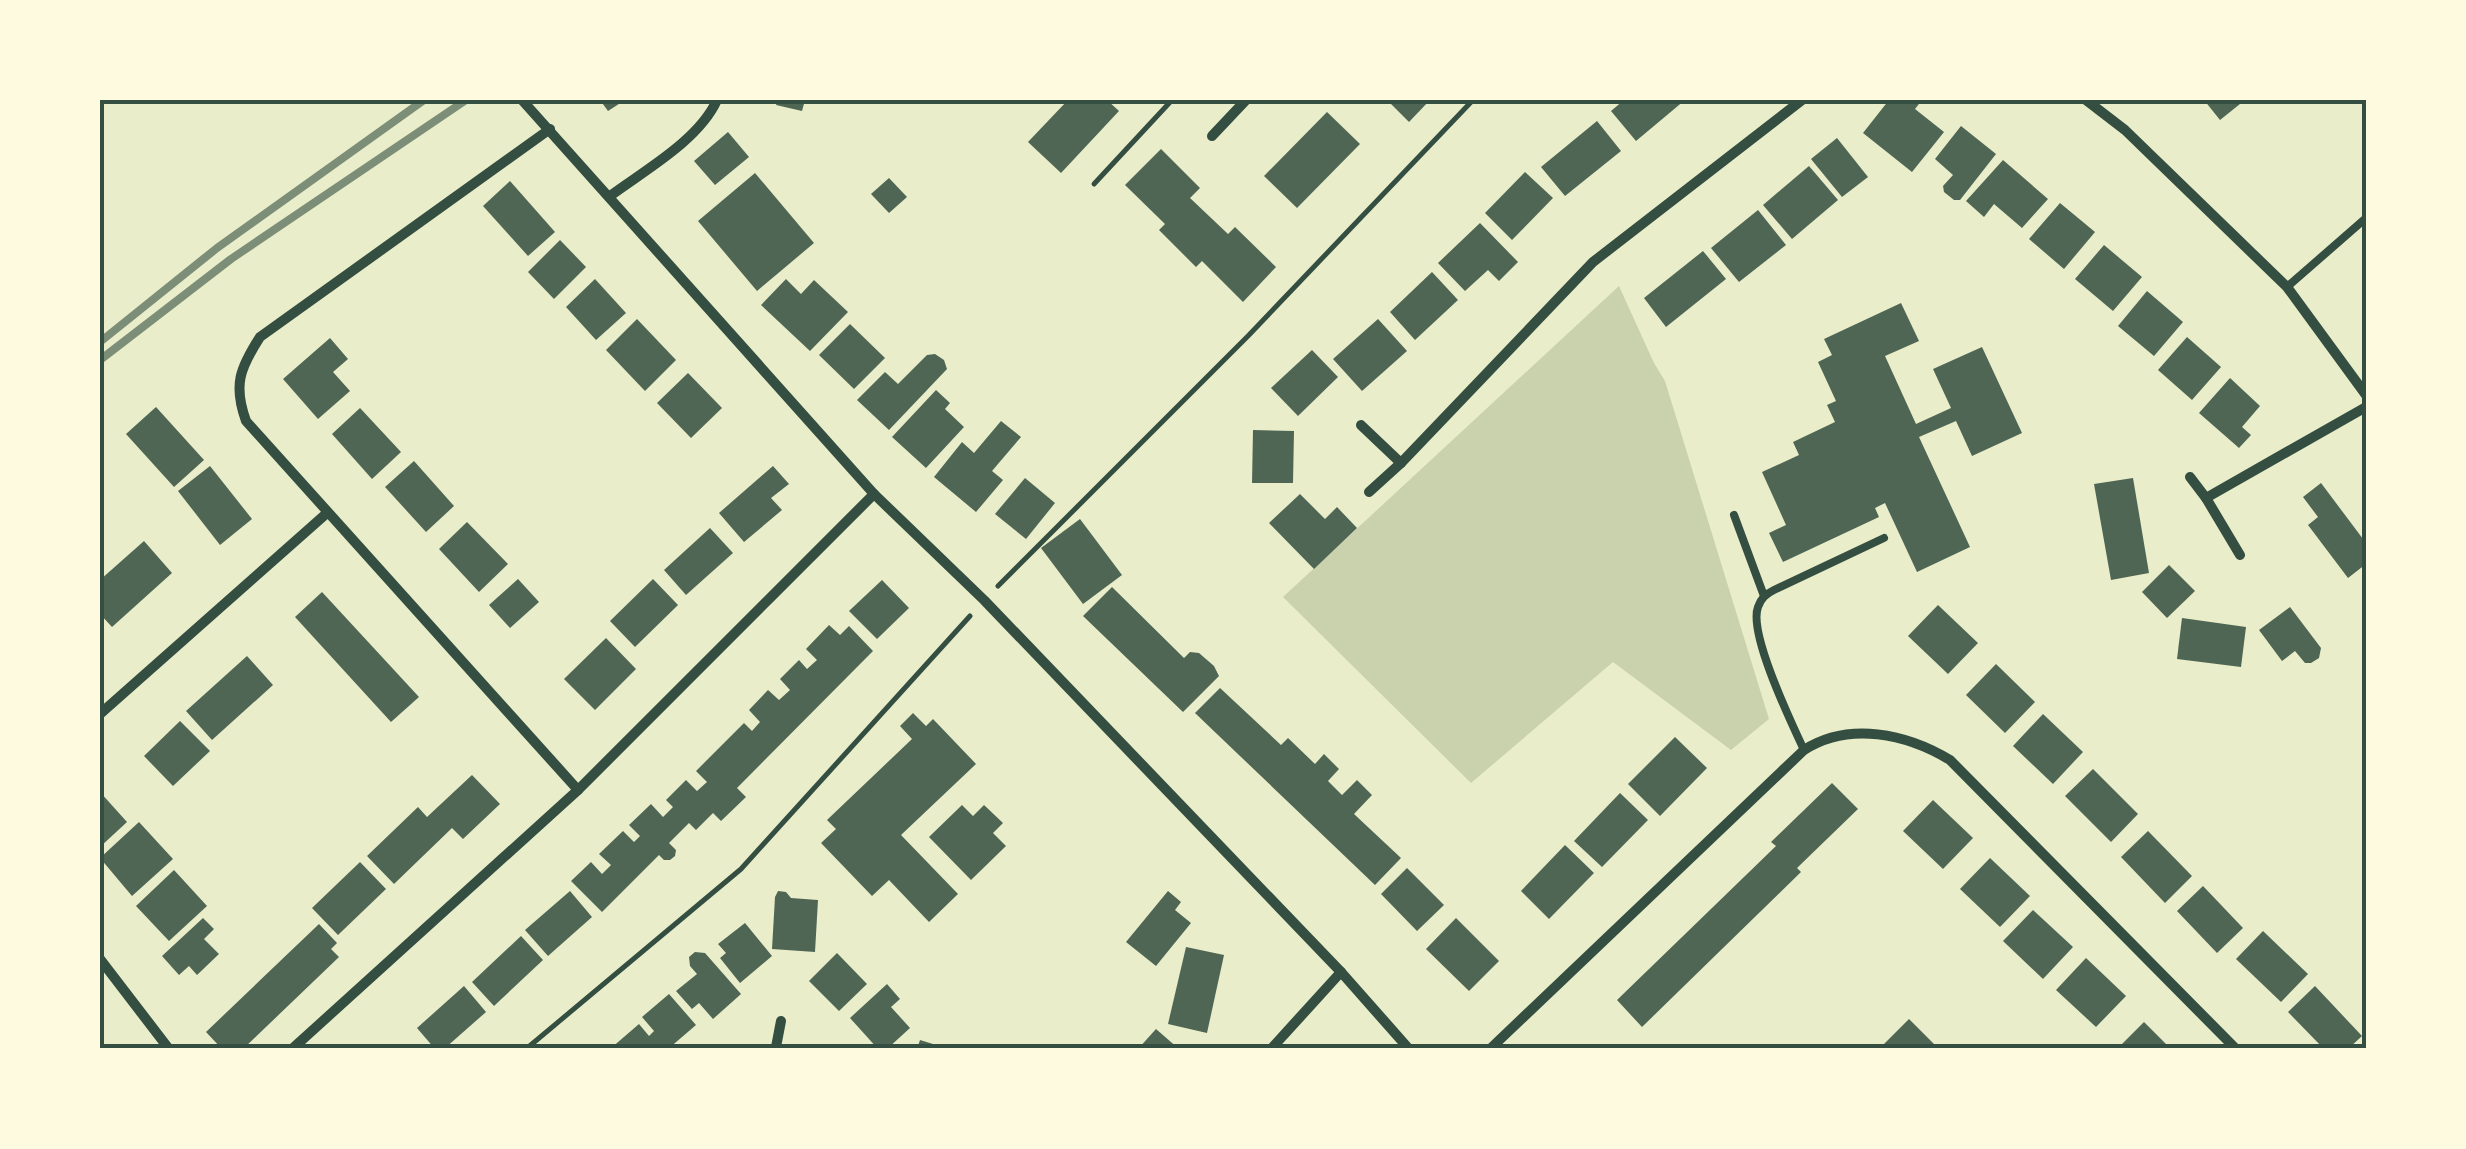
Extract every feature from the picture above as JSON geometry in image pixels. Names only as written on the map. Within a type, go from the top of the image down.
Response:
[{"type":"street","points":[[522,100],[874,494],[984,600],[1409,1049]]},
{"type":"street","points":[[610,196],[688,138],[711,113],[717,100]]},
{"type":"street","points":[[1212,136],[1246,100]]},
{"type":"street","points":[[1368,492],[1593,262],[1802,100]]},
{"type":"street","points":[[2086,100],[2125,130],[2287,287],[2366,395]]},
{"type":"street","points":[[550,129],[260,337],[244,363],[239,382],[246,422],[578,790]]},
{"type":"street","points":[[2206,498],[2366,407]]},
{"type":"street","points":[[1361,425],[1401,462]]},
{"type":"street","points":[[2190,477],[2240,556]]},
{"type":"street","points":[[292,1049],[578,790],[874,494]]},
{"type":"street","points":[[100,714],[327,513]]},
{"type":"street","points":[[1490,1049],[1804,750],[1827,738],[1851,734],[1880,734],[1915,742],[1950,760],[2236,1049]]},
{"type":"street","points":[[100,959],[168,1049]]},
{"type":"street","points":[[1271,1049],[1340,972]]},
{"type":"street","points":[[777,1048],[780,1021]]},
{"type":"lane","points":[[2287,287],[2366,218]]},
{"type":"lane","points":[[1734,516],[1764,596]]},
{"type":"lane","points":[[1804,750],[1774,683],[1757,626],[1758,605],[1764,596],[1884,538]]},
{"type":"path","points":[[1094,184],[1172,100]]},
{"type":"path","points":[[526,1049],[741,869],[984,600],[1248,336],[1473,100]]},
{"type":"green space","points":[[1619,286],[1665,381],[1769,719],[1731,750],[1613,662],[1471,783],[1283,597]]},
{"type":"building","points":[[600,100],[625,100],[608,111]]},
{"type":"building","points":[[778,100],[805,100],[802,111],[776,105]]},
{"type":"building","points":[[1068,100],[1107,100],[1119,111],[1061,173],[1028,142]]},
{"type":"building","points":[[1387,100],[1430,100],[1409,122]]},
{"type":"building","points":[[1624,100],[1685,100],[1636,141],[1611,111]]},
{"type":"building","points":[[1889,100],[1922,100],[1915,109],[1944,132],[1912,172],[1863,133]]},
{"type":"building","points":[[2204,100],[2245,100],[2220,120]]},
{"type":"building","points":[[1327,112],[1360,144],[1297,208],[1264,176]]},
{"type":"building","points":[[1597,121],[1621,151],[1565,196],[1541,167]]},
{"type":"building","points":[[1961,126],[1996,154],[1960,200],[1954,200],[1943,186],[1953,175],[1935,159]]},
{"type":"building","points":[[728,132],[749,157],[715,185],[694,161]]},
{"type":"building","points":[[1837,138],[1868,177],[1842,197],[1811,159]]},
{"type":"building","points":[[1161,149],[1200,188],[1190,198],[1228,234],[1235,227],[1276,267],[1243,302],[1202,261],[1196,267],[1159,230],[1165,224],[1125,185]]},
{"type":"building","points":[[2003,160],[2048,199],[2022,228],[1994,204],[1984,217],[1966,201]]},
{"type":"building","points":[[1809,166],[1838,200],[1792,239],[1763,205]]},
{"type":"building","points":[[1525,172],[1553,198],[1512,240],[1485,213]]},
{"type":"building","points":[[755,173],[814,243],[757,291],[698,221]]},
{"type":"building","points":[[889,178],[907,197],[889,213],[871,194]]},
{"type":"building","points":[[510,181],[555,232],[528,256],[483,206]]},
{"type":"building","points":[[2060,203],[2095,232],[2064,269],[2029,239]]},
{"type":"building","points":[[1758,210],[1786,245],[1739,282],[1711,248]]},
{"type":"building","points":[[1480,223],[1518,262],[1499,281],[1488,270],[1465,291],[1438,263]]},
{"type":"building","points":[[560,240],[586,267],[554,299],[528,272]]},
{"type":"building","points":[[2104,245],[2142,277],[2113,311],[2075,279]]},
{"type":"building","points":[[1703,251],[1726,279],[1666,327],[1644,298]]},
{"type":"building","points":[[1432,272],[1458,300],[1415,340],[1390,312]]},
{"type":"building","points":[[595,279],[626,313],[596,340],[566,307]]},
{"type":"building","points":[[786,279],[801,294],[814,280],[848,312],[810,351],[761,305]]},
{"type":"building","points":[[2147,291],[2183,322],[2154,356],[2118,326]]},
{"type":"building","points":[[1901,303],[1919,341],[1885,356],[1916,424],[1951,408],[1933,369],[1982,347],[2022,433],[1972,456],[1956,421],[1919,437],[1970,547],[1917,572],[1885,503],[1875,508],[1879,517],[1783,562],[1769,533],[1786,525],[1762,472],[1799,455],[1793,442],[1835,422],[1827,405],[1836,401],[1818,362],[1832,355],[1824,339]]},
{"type":"building","points":[[637,319],[676,360],[645,391],[606,350]]},
{"type":"building","points":[[1378,319],[1407,351],[1362,391],[1333,359]]},
{"type":"building","points":[[850,324],[885,358],[854,389],[819,355]]},
{"type":"building","points":[[2187,337],[2221,367],[2192,400],[2158,370]]},
{"type":"building","points":[[330,338],[348,359],[333,372],[350,391],[318,419],[283,379]]},
{"type":"building","points":[[1312,350],[1338,377],[1298,416],[1271,388]]},
{"type":"building","points":[[935,354],[944,360],[947,369],[889,430],[857,400],[885,372],[898,384],[927,355]]},
{"type":"building","points":[[688,373],[722,408],[691,438],[657,403]]},
{"type":"building","points":[[2230,378],[2260,406],[2242,427],[2251,435],[2239,448],[2199,413]]},
{"type":"building","points":[[936,390],[950,403],[945,409],[964,427],[926,468],[892,437]]},
{"type":"building","points":[[156,407],[204,460],[174,487],[126,434]]},
{"type":"building","points":[[360,408],[401,452],[372,479],[332,434]]},
{"type":"building","points":[[1001,421],[1021,437],[992,471],[1003,480],[976,512],[934,477],[962,442],[974,453]]},
{"type":"building","points":[[1253,430],[1294,431],[1293,483],[1252,483]]},
{"type":"building","points":[[414,461],[454,506],[426,532],[385,487]]},
{"type":"building","points":[[210,466],[252,519],[220,545],[178,491]]},
{"type":"building","points":[[773,466],[789,484],[771,498],[782,510],[744,542],[719,513]]},
{"type":"building","points":[[1025,478],[1055,503],[1026,539],[995,514]]},
{"type":"building","points":[[2133,478],[2149,573],[2111,580],[2094,484]]},
{"type":"building","points":[[2321,483],[2366,543],[2366,564],[2348,578],[2308,525],[2318,517],[2303,497]]},
{"type":"building","points":[[1300,494],[1325,519],[1337,507],[1357,528],[1314,569],[1269,523]]},
{"type":"building","points":[[1080,519],[1122,575],[1083,604],[1041,548]]},
{"type":"building","points":[[467,522],[508,564],[479,592],[439,549]]},
{"type":"building","points":[[710,528],[733,553],[686,595],[664,570]]},
{"type":"building","points":[[144,541],[172,573],[112,627],[100,614],[100,580]]},
{"type":"building","points":[[2169,565],[2195,591],[2167,618],[2142,592]]},
{"type":"building","points":[[518,579],[539,602],[510,628],[489,605]]},
{"type":"building","points":[[653,579],[678,605],[635,647],[610,621]]},
{"type":"building","points":[[882,580],[909,608],[877,639],[849,611]]},
{"type":"building","points":[[1112,587],[1184,658],[1190,652],[1199,653],[1214,666],[1219,676],[1183,712],[1083,616]]},
{"type":"building","points":[[322,592],[419,697],[391,722],[295,617]]},
{"type":"building","points":[[1938,605],[1978,643],[1948,674],[1908,636]]},
{"type":"building","points":[[2290,607],[2321,648],[2319,658],[2311,663],[2305,663],[2295,651],[2282,661],[2259,630]]},
{"type":"building","points":[[2182,618],[2246,627],[2241,667],[2177,659]]},
{"type":"building","points":[[829,625],[840,635],[849,626],[873,651],[737,788],[746,797],[721,821],[713,813],[696,830],[689,823],[669,843],[676,850],[675,856],[664,860],[659,855],[602,912],[571,881],[591,862],[602,874],[611,865],[599,854],[623,831],[634,842],[640,836],[629,825],[651,804],[663,817],[673,807],[666,800],[686,780],[697,791],[707,782],[696,771],[744,723],[752,731],[760,722],[749,710],[768,690],[779,700],[790,690],[780,679],[799,660],[807,669],[817,660],[806,649]]},
{"type":"building","points":[[606,638],[636,669],[595,710],[564,679]]},
{"type":"building","points":[[247,656],[273,685],[212,740],[186,711]]},
{"type":"building","points":[[1996,664],[2035,702],[2005,733],[1966,695]]},
{"type":"building","points":[[1220,688],[1281,745],[1288,738],[1315,764],[1324,754],[1339,769],[1328,781],[1342,795],[1357,780],[1372,795],[1354,814],[1401,858],[1375,885],[1195,713]]},
{"type":"building","points":[[913,713],[926,726],[933,719],[976,764],[901,835],[958,894],[929,922],[889,880],[872,896],[821,843],[836,829],[827,820],[912,739],[900,726]]},
{"type":"building","points":[[2043,714],[2083,752],[2053,784],[2013,746]]},
{"type":"building","points":[[180,721],[210,751],[173,786],[144,756]]},
{"type":"building","points":[[1675,737],[1707,768],[1660,816],[1628,784]]},
{"type":"building","points":[[2093,769],[2138,814],[2111,842],[2065,796]]},
{"type":"building","points":[[472,775],[500,804],[463,839],[452,828],[394,884],[367,856],[418,807],[427,817]]},
{"type":"building","points":[[1832,783],[1858,809],[1797,868],[1801,872],[1642,1027],[1617,1000],[1776,846],[1771,842]]},
{"type":"building","points":[[100,792],[127,822],[100,847]]},
{"type":"building","points":[[1620,793],[1648,820],[1602,867],[1574,841]]},
{"type":"building","points":[[1933,800],[1973,838],[1943,869],[1903,831]]},
{"type":"building","points":[[962,805],[973,816],[984,805],[1003,823],[993,833],[1006,846],[971,880],[929,837]]},
{"type":"building","points":[[139,822],[173,859],[132,896],[100,858]]},
{"type":"building","points":[[2148,831],[2192,876],[2165,903],[2121,857]]},
{"type":"building","points":[[1565,845],[1594,873],[1549,919],[1521,891]]},
{"type":"building","points":[[1990,858],[2030,896],[2000,927],[1960,889]]},
{"type":"building","points":[[360,862],[386,889],[338,935],[312,908]]},
{"type":"building","points":[[1407,868],[1444,905],[1417,931],[1381,894]]},
{"type":"building","points":[[174,870],[207,906],[169,941],[136,906]]},
{"type":"building","points":[[2203,886],[2243,928],[2217,953],[2177,911]]},
{"type":"building","points":[[570,891],[592,917],[548,956],[525,930]]},
{"type":"building","points":[[778,891],[791,898],[818,900],[815,952],[772,949]]},
{"type":"building","points":[[1168,891],[1181,902],[1175,910],[1191,923],[1156,966],[1126,942]]},
{"type":"building","points":[[2033,910],[2073,947],[2043,979],[2003,941]]},
{"type":"building","points":[[203,918],[214,929],[204,939],[219,954],[197,975],[189,966],[179,975],[162,956]]},
{"type":"building","points":[[1456,918],[1499,961],[1469,991],[1426,949]]},
{"type":"building","points":[[745,923],[772,956],[740,983],[720,958],[726,953],[718,944]]},
{"type":"building","points":[[319,924],[337,943],[331,949],[339,957],[243,1049],[222,1049],[206,1032]]},
{"type":"building","points":[[2263,931],[2308,974],[2281,1002],[2236,959]]},
{"type":"building","points":[[521,936],[543,960],[494,1006],[472,982]]},
{"type":"building","points":[[1186,947],[1224,955],[1207,1033],[1168,1024]]},
{"type":"building","points":[[695,952],[705,953],[741,994],[713,1019],[699,1003],[692,1009],[676,991],[697,974],[689,957]]},
{"type":"building","points":[[837,953],[867,984],[839,1011],[809,981]]},
{"type":"building","points":[[2086,958],[2126,996],[2096,1027],[2056,990]]},
{"type":"building","points":[[887,984],[900,999],[891,1007],[910,1028],[887,1049],[878,1049],[850,1018]]},
{"type":"building","points":[[464,986],[486,1012],[444,1049],[435,1049],[417,1028]]},
{"type":"building","points":[[2315,986],[2362,1036],[2348,1049],[2324,1049],[2288,1012]]},
{"type":"building","points":[[669,994],[696,1025],[668,1049],[610,1049],[639,1024],[649,1036],[654,1031],[642,1017]]},
{"type":"building","points":[[1909,1019],[1935,1049],[1879,1049]]},
{"type":"building","points":[[2144,1022],[2167,1045],[2163,1049],[2117,1049]]},
{"type":"building","points":[[1156,1029],[1179,1049],[1138,1049]]},
{"type":"building","points":[[920,1040],[946,1048],[946,1049],[917,1049]]},
{"type":"railway","points":[[100,342],[217,248],[424,100]]},
{"type":"railway","points":[[100,360],[231,259],[466,100]]}]
